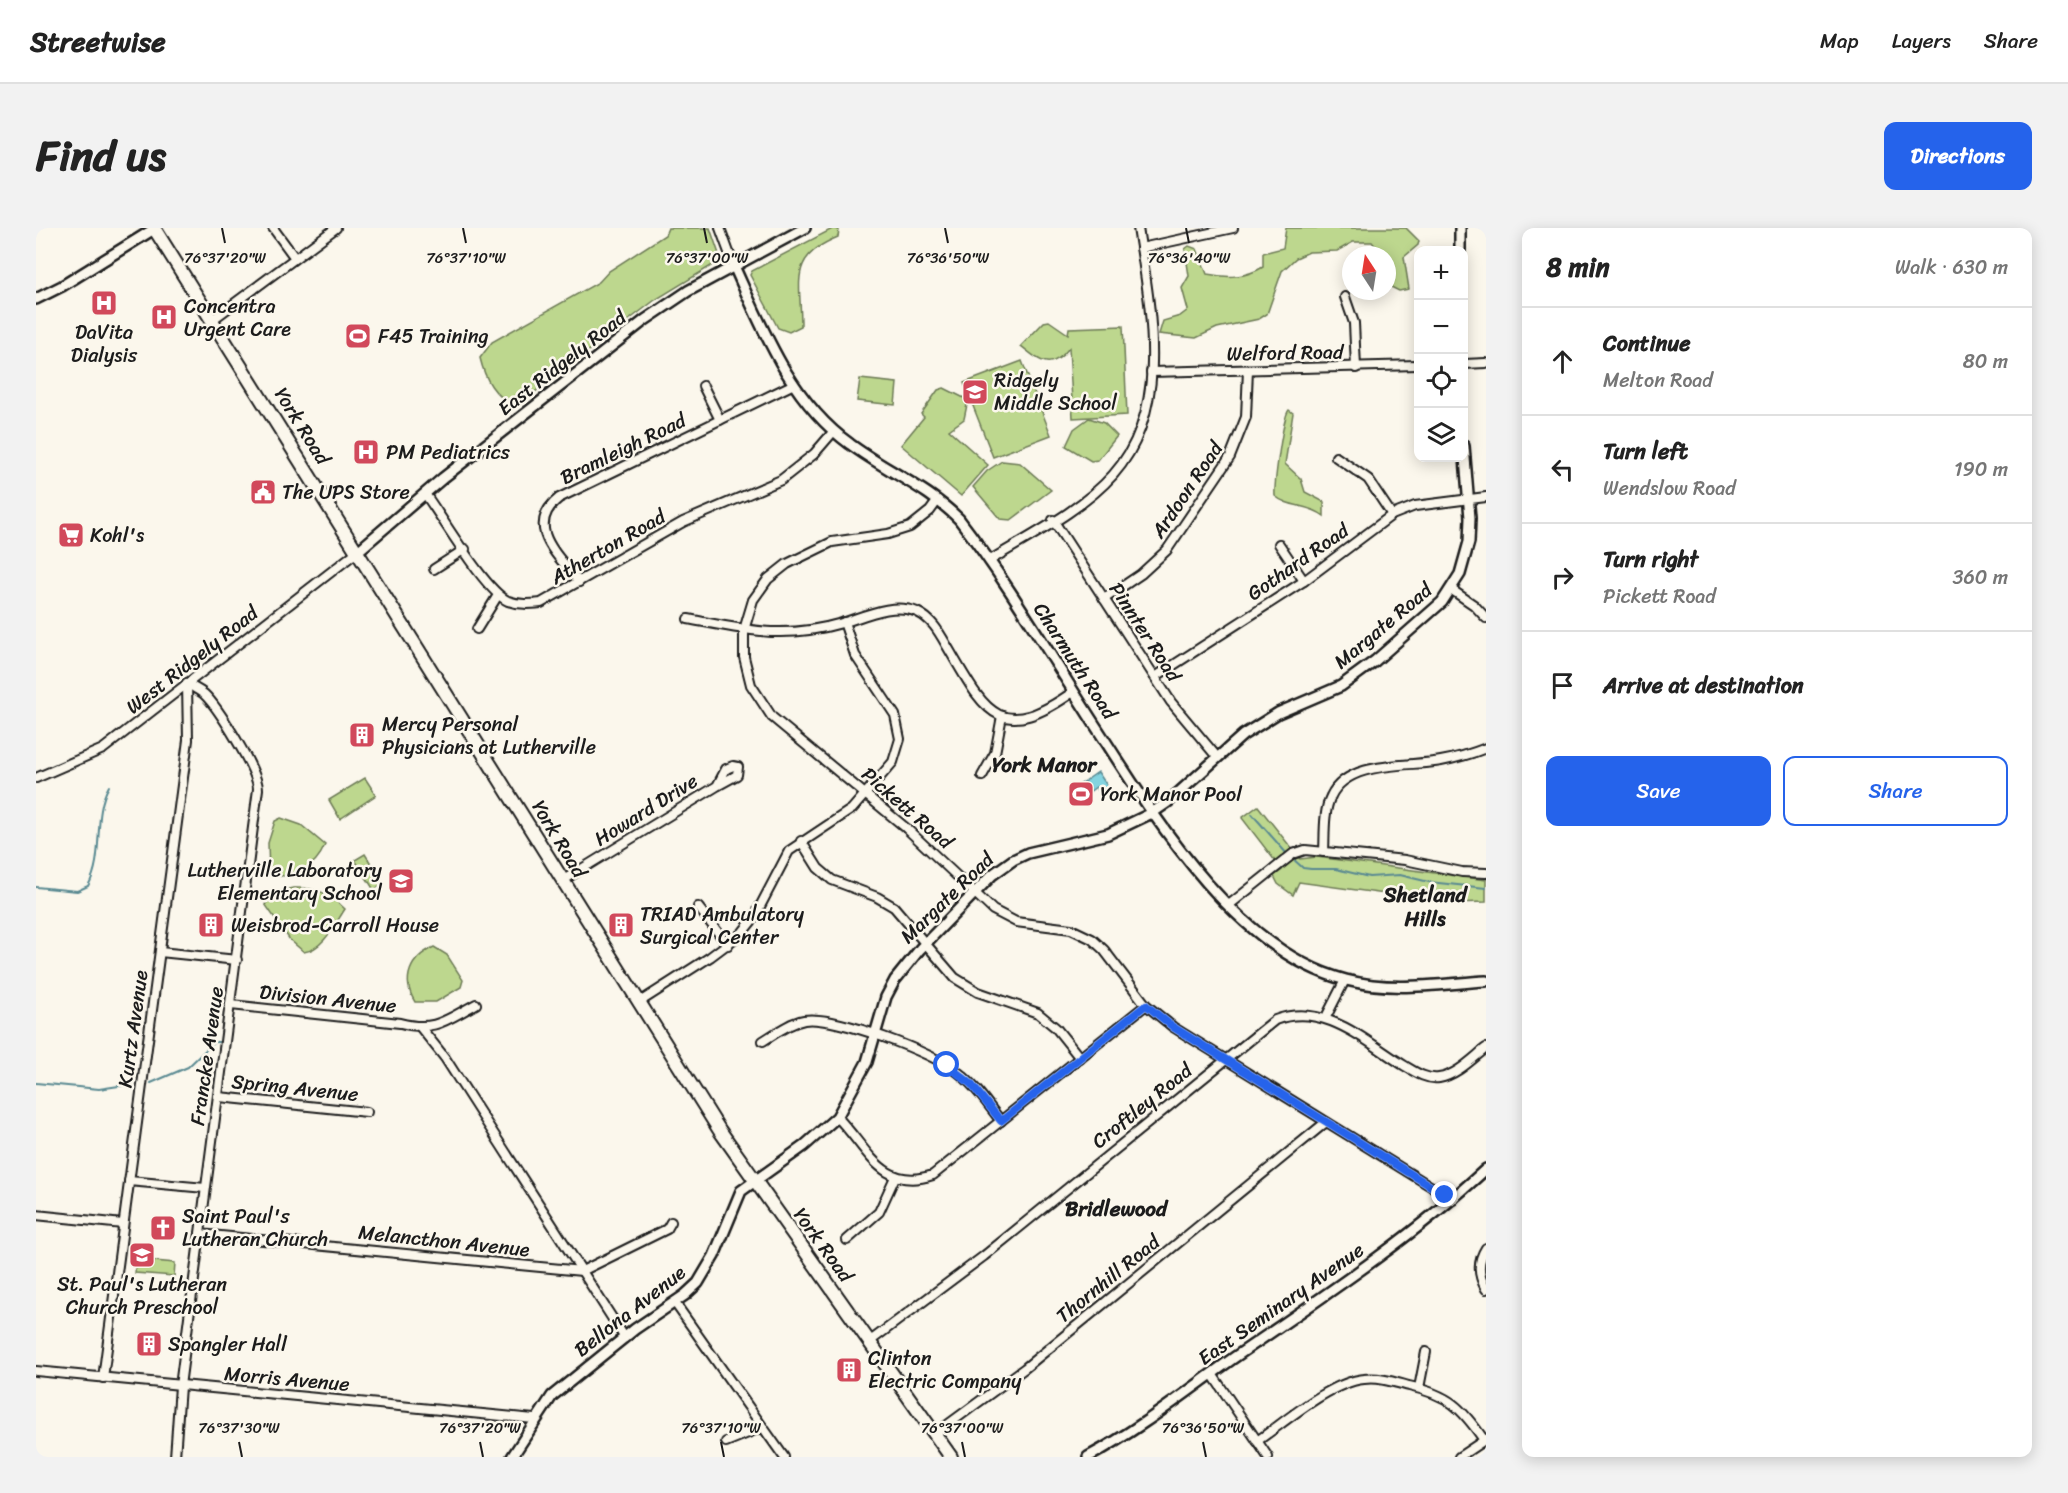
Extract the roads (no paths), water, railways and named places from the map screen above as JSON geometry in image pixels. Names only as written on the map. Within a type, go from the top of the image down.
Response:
[{"type":"main road","name":"York Road","points":[[154,228],[358,551],[638,1003],[755,1182],[951,1457]]},
{"type":"street","points":[[36,299],[62,286],[154,228]]},
{"type":"street","points":[[273,228],[295,258]]},
{"type":"street","points":[[212,320],[336,228]]},
{"type":"street","name":"Charmuth Road","points":[[720,228],[734,266],[768,339],[794,384],[833,432],[938,500],[959,519],[989,561],[1152,813],[1247,924],[1284,953],[1345,980],[1398,987],[1486,981]]},
{"type":"street","name":"East Ridgely Road","points":[[358,551],[425,494],[645,320],[681,296],[805,228]]},
{"type":"street","points":[[989,561],[1098,489],[1125,459],[1141,429],[1151,372],[1146,286],[1138,228]]},
{"type":"street","points":[[1141,248],[1233,228]]},
{"type":"street","points":[[1460,246],[1461,228]]},
{"type":"street","points":[[1346,300],[1354,323],[1356,368]]},
{"type":"street","points":[[1468,364],[1486,363]]},
{"type":"street","name":"Welford Road","points":[[1151,372],[1414,365]]},
{"type":"street","name":"Ardoon Road","points":[[1104,599],[1141,574],[1167,550],[1230,457],[1246,417],[1248,370]]},
{"type":"street","name":"Bramleigh Road","points":[[579,582],[545,537],[543,520],[550,505],[558,498],[794,384]]},
{"type":"street","points":[[703,386],[720,420]]},
{"type":"street","name":"Atherton Road","points":[[498,595],[518,603],[540,603],[683,522],[781,480],[814,454],[833,432]]},
{"type":"street","points":[[1336,456],[1368,479],[1392,515]]},
{"type":"street","name":"Margate Road","points":[[755,1182],[804,1146],[837,1117],[857,1084],[886,998],[895,980],[925,943],[998,870],[1021,856],[1108,834],[1152,813],[1168,802],[1216,757],[1262,722],[1323,695],[1361,672],[1428,617],[1452,590],[1469,542],[1465,462]]},
{"type":"street","points":[[425,494],[465,549],[482,577],[498,595],[477,629]]},
{"type":"street","name":"Gothard Road","points":[[1155,677],[1304,581],[1392,515],[1415,506],[1486,497]]},
{"type":"street","name":"Pickett Road","points":[[938,500],[910,527],[888,534],[832,542],[787,564],[760,588],[748,614],[743,644],[746,671],[764,708],[867,794],[993,910],[1016,922],[1064,927],[1086,934],[1104,950],[1146,1005],[1173,1027],[1453,1200]]},
{"type":"street","name":"Pinnter Road","points":[[1053,520],[1183,719],[1216,757]]},
{"type":"street","points":[[1280,544],[1304,581]]},
{"type":"street","points":[[434,569],[465,549]]},
{"type":"street","name":"West Ridgely Road","points":[[36,778],[103,749],[358,551]]},
{"type":"street","points":[[1452,590],[1474,605],[1486,618]]},
{"type":"street","points":[[688,619],[744,630],[803,633],[888,609],[918,613],[937,629],[978,698],[993,712],[1002,716],[1022,718],[1039,714],[1074,692]]},
{"type":"street","points":[[638,1003],[728,945],[754,918],[784,857],[801,841],[845,814],[867,794],[893,762],[898,750],[899,728],[889,704],[855,655],[844,622]]},
{"type":"street","name":"Kurtz Avenue","points":[[103,1377],[188,740],[187,683]]},
{"type":"street","name":"Francke Avenue","points":[[175,1457],[180,1386],[237,960],[258,783],[251,765],[203,693],[187,683]]},
{"type":"street","points":[[982,776],[995,753],[1002,716]]},
{"type":"street","points":[[1324,852],[1330,797],[1341,782],[1349,776],[1367,770],[1444,761],[1486,748]]},
{"type":"street","name":"Howard Drive","points":[[562,881],[717,786]]},
{"type":"street","points":[[801,841],[825,875],[841,885],[887,902],[948,972],[962,984],[1031,1010],[1045,1018],[1080,1058]]},
{"type":"street","points":[[1229,905],[1293,854],[1305,850],[1405,860],[1462,872],[1486,873]]},
{"type":"street","points":[[698,907],[728,945]]},
{"type":"street","points":[[160,952],[237,960]]},
{"type":"street","points":[[1326,1017],[1345,980]]},
{"type":"street","points":[[476,1004],[441,1023],[421,1028],[445,1058],[625,1338]]},
{"type":"street","name":"Division Avenue","points":[[231,1005],[400,1023],[421,1028]]},
{"type":"street","points":[[837,1117],[878,1166],[895,1177],[915,1179],[933,1175],[1146,1005]]},
{"type":"street","name":"Croftley Road","points":[[869,1342],[984,1256],[1275,1020],[1306,1013],[1326,1017],[1417,1073],[1434,1078],[1450,1075],[1486,1048]]},
{"type":"street","points":[[763,1041],[790,1024],[813,1020],[830,1022],[875,1036],[919,1051],[947,1065],[971,1084],[1001,1121]]},
{"type":"street","name":"Spring Avenue","points":[[219,1097],[367,1112]]},
{"type":"street","name":"Thornhill Road","points":[[935,1434],[1025,1368],[1326,1122]]},
{"type":"street","name":"East Seminary Avenue","points":[[1088,1457],[1212,1374],[1394,1246],[1453,1200],[1486,1169]]},
{"type":"street","points":[[847,1240],[879,1212],[895,1177]]},
{"type":"street","points":[[129,1180],[205,1188]]},
{"type":"street","name":"Bellona Avenue","points":[[512,1457],[534,1419],[552,1395],[645,1321],[675,1303],[702,1277],[741,1191],[755,1182]]},
{"type":"street","points":[[36,1215],[123,1224]]},
{"type":"street","points":[[582,1271],[667,1229],[671,1222]]},
{"type":"street","name":"Melancthon Avenue","points":[[200,1233],[582,1271]]},
{"type":"street","points":[[1486,1248],[1481,1257],[1479,1272],[1486,1289]]},
{"type":"street","points":[[675,1303],[784,1457]]},
{"type":"street","points":[[1419,1388],[1426,1352]]},
{"type":"street","name":"Morris Avenue","points":[[36,1371],[534,1419]]},
{"type":"street","points":[[1212,1374],[1268,1457]]},
{"type":"street","points":[[1257,1441],[1334,1389],[1353,1381],[1378,1379],[1436,1393],[1453,1402],[1468,1417],[1485,1440],[1459,1457]]},
{"type":"street","points":[[726,1442],[763,1427]]},
{"type":"water","points":[[1098,772],[1110,790],[1102,796],[1096,787],[1085,795],[1078,786]]},
{"type":"waterway","points":[[36,887],[77,891],[88,886],[96,862],[101,810],[109,786]]},
{"type":"waterway","points":[[1252,814],[1287,854]]},
{"type":"waterway","points":[[1292,858],[1303,868],[1336,869],[1369,877],[1400,875],[1429,882],[1486,888]]},
{"type":"waterway","points":[[151,1083],[188,1067],[214,1042],[220,1042]]},
{"type":"waterway","points":[[36,1083],[99,1089],[132,1084]]},
{"type":"place","name":"DaVita Dialysis","points":[[104,303]]},
{"type":"place","name":"Concentra Urgent Care","points":[[164,317]]},
{"type":"place","name":"F45 Training","points":[[358,336]]},
{"type":"place","name":"Ridgely Middle School","points":[[975,392]]},
{"type":"place","name":"PM Pediatrics","points":[[366,452]]},
{"type":"place","name":"The UPS Store","points":[[263,492]]},
{"type":"place","name":"Kohl's","points":[[71,535]]},
{"type":"place","name":"Mercy Personal Physicians at Lutherville","points":[[362,735]]},
{"type":"place","name":"York Manor Pool","points":[[1081,794]]},
{"type":"place","name":"Lutherville Laboratory Elementary School","points":[[401,881]]},
{"type":"place","name":"Weisbrod-Carroll House","points":[[211,925]]},
{"type":"place","name":"TRIAD Ambulatory Surgical Center","points":[[621,925]]},
{"type":"place","name":"Saint Paul's Lutheran Church","points":[[163,1228]]},
{"type":"place","name":"St. Paul's Lutheran Church Preschool","points":[[142,1255]]},
{"type":"place","name":"Spangler Hall","points":[[149,1344]]},
{"type":"place","name":"Clinton Electric Company","points":[[849,1370]]},
{"type":"district","name":"York Manor","points":[[1044,765]]},
{"type":"district","name":"Shetland Hills","points":[[1425,907]]},
{"type":"district","name":"Bridlewood","points":[[1116,1209]]}]
